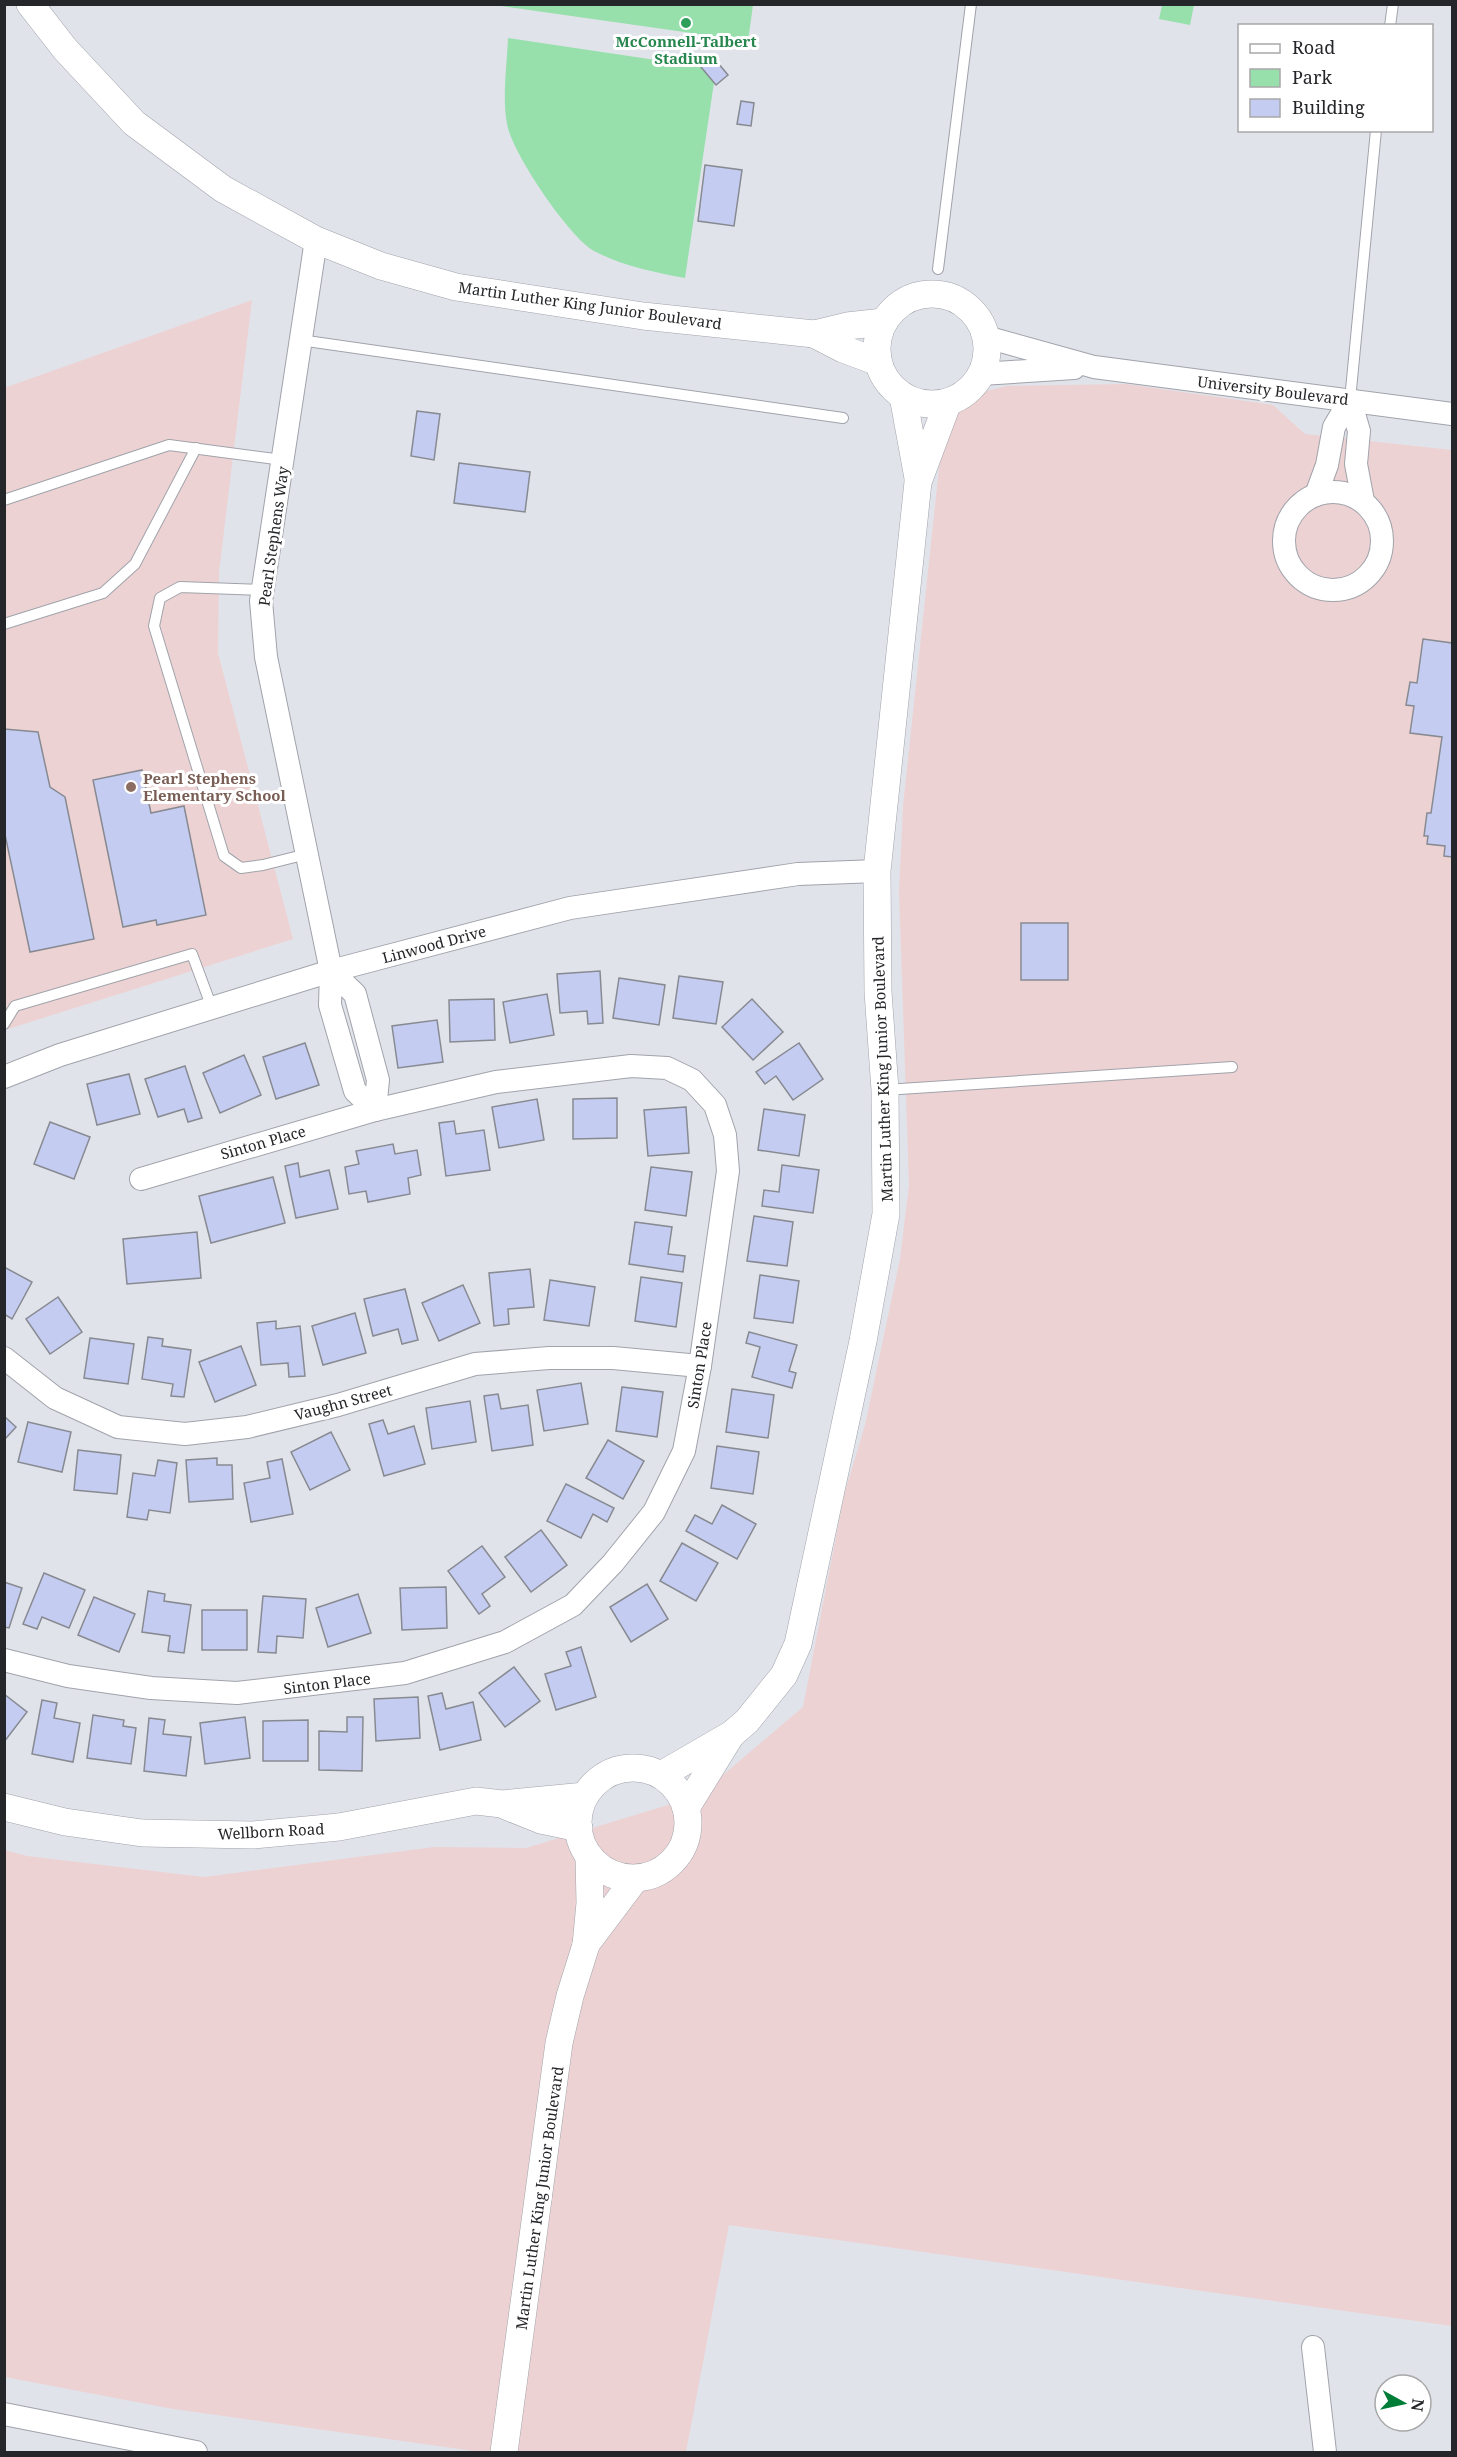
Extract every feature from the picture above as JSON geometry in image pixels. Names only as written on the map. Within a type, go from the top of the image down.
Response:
[{"type":"street","name":"Martin Luther King Junior Boulevard","points":[[30,4],[65,49],[134,123],[223,189],[316,240],[381,266],[456,286],[643,316],[814,334],[847,326],[884,322]]},
{"type":"street","name":"Pearl Stephens Way","points":[[316,240],[261,601],[266,657],[331,971],[330,1005],[355,1091],[375,1110]]},
{"type":"street","points":[[940,294],[956,299],[980,321],[986,337],[987,356],[981,374],[973,386],[948,402],[932,405],[917,403],[903,396],[888,382],[878,362],[879,335],[884,322],[894,309],[908,300],[923,295],[940,294]]},
{"type":"street","name":"Martin Luther King Junior Boulevard","points":[[814,334],[843,349],[878,362]]},
{"type":"street","name":"University Boulevard","points":[[986,337],[1094,367],[1452,414]]},
{"type":"street","name":"University Boulevard","points":[[981,374],[1094,367]]},
{"type":"street","name":"Martin Luther King Junior Boulevard","points":[[903,396],[918,482]]},
{"type":"street","points":[[1316,495],[1328,465],[1334,427],[1350,400]]},
{"type":"street","points":[[1350,400],[1359,431],[1356,464],[1364,501],[1380,523],[1383,549],[1374,569],[1358,584],[1348,588],[1338,591],[1316,588],[1298,576],[1286,557],[1284,536],[1294,511],[1316,495],[1341,492],[1364,501]]},
{"type":"street","name":"Martin Luther King Junior Boulevard","points":[[661,1775],[732,1734],[747,1720],[784,1675],[798,1644],[863,1341],[886,1214],[885,1090],[878,992],[877,871],[918,482],[948,402]]},
{"type":"street","name":"Linwood Drive","points":[[4,1077],[60,1055],[331,971],[570,908],[798,874],[877,871]]},
{"type":"street","name":"Sinton Place","points":[[4,1660],[68,1676],[139,1686],[237,1693],[315,1686],[405,1673],[505,1642],[573,1605],[613,1563],[654,1512],[684,1451],[700,1366],[728,1171],[725,1135],[715,1105],[692,1080],[667,1068],[630,1066],[496,1083],[375,1110],[187,1163],[141,1179]]},
{"type":"street","name":"Vaughn Street","points":[[4,1358],[55,1398],[118,1427],[185,1434],[247,1427],[338,1406],[475,1364],[549,1358],[613,1358],[700,1366]]},
{"type":"street","name":"Martin Luther King Junior Boulevard","points":[[686,1808],[732,1734]]},
{"type":"street","points":[[645,1769],[661,1775],[672,1784],[686,1808],[688,1824],[686,1841],[678,1856],[659,1872],[635,1879],[618,1876],[602,1869],[589,1856],[579,1828],[580,1812],[585,1796],[596,1782],[619,1770],[645,1769]]},
{"type":"street","points":[[502,1804],[585,1796]]},
{"type":"street","name":"Wellborn Road","points":[[4,1807],[65,1822],[142,1833],[254,1835],[339,1827],[476,1802],[502,1804]]},
{"type":"street","points":[[502,1804],[542,1820],[579,1828]]},
{"type":"street","name":"Martin Luther King Junior Boulevard","points":[[504,2452],[559,2043],[570,1996],[586,1945],[590,1903],[589,1856]]},
{"type":"street","name":"Martin Luther King Junior Boulevard","points":[[586,1945],[635,1879]]},
{"type":"street","points":[[1313,2347],[1325,2452]]},
{"type":"street","points":[[4,2414],[196,2452]]},
{"type":"lane","points":[[938,269],[971,4]]},
{"type":"lane","points":[[1390,24],[1393,4]]},
{"type":"lane","points":[[1350,400],[1376,132]]},
{"type":"lane","points":[[299,340],[843,418]]},
{"type":"lane","points":[[4,500],[169,445],[283,460]]},
{"type":"lane","points":[[4,624],[103,593],[135,564],[196,448]]},
{"type":"lane","points":[[263,590],[180,587],[160,598],[154,626],[224,856],[241,868],[307,854]]},
{"type":"lane","points":[[4,1024],[15,1006],[192,954],[213,1008]]},
{"type":"lane","points":[[885,1090],[1232,1067]]},
{"type":"shaded area","points":[[252,300],[219,572],[218,653],[293,939],[5,1030],[4,388]]},
{"type":"shaded area","points":[[1126,384],[1273,405],[1305,434],[1452,450],[1452,2326],[729,2225],[686,2452],[481,2452],[173,2409],[5,2377],[4,1850],[27,1856],[204,1877],[434,1847],[526,1848],[668,1805],[717,1780],[803,1707],[844,1495],[865,1425],[900,1259],[909,1185],[899,891],[903,806],[944,421],[970,395],[1007,386]]},
{"type":"green space","name":"McConnell-Talbert Stadium","points":[[753,4],[748,41],[494,5]]},
{"type":"green space","points":[[1162,5],[1194,5],[1190,25],[1159,19]]},
{"type":"green space","points":[[508,38],[716,69],[685,278],[627,265],[594,251],[583,243],[557,212],[519,154],[507,124],[505,92]]},
{"type":"building","points":[[713,57],[728,75],[716,85],[701,67]]},
{"type":"building","points":[[741,101],[754,103],[751,126],[737,124]]},
{"type":"building","points":[[705,165],[742,170],[734,226],[698,221]]},
{"type":"building","points":[[417,411],[440,414],[434,460],[411,456]]},
{"type":"building","points":[[459,463],[530,472],[525,512],[454,503]]},
{"type":"building","points":[[1423,639],[1452,643],[1452,857],[1444,856],[1445,846],[1427,844],[1428,836],[1424,836],[1427,813],[1431,813],[1442,737],[1410,733],[1414,706],[1406,705],[1410,682],[1417,683]]},
{"type":"building","points":[[4,729],[38,732],[50,787],[65,797],[94,939],[30,952],[4,830]]},
{"type":"building","points":[[142,770],[151,813],[184,806],[206,915],[157,925],[156,920],[123,927],[93,780]]},
{"type":"building","points":[[1021,923],[1068,923],[1068,980],[1021,980]]},
{"type":"building","points":[[600,971],[603,1023],[588,1024],[587,1011],[560,1013],[557,974]]},
{"type":"building","points":[[679,976],[723,982],[716,1024],[673,1018]]},
{"type":"building","points":[[619,978],[665,985],[659,1025],[613,1018]]},
{"type":"building","points":[[547,994],[554,1035],[510,1043],[503,1002]]},
{"type":"building","points":[[494,999],[495,1040],[450,1042],[449,1000]]},
{"type":"building","points":[[752,999],[783,1032],[753,1060],[722,1027]]},
{"type":"building","points":[[437,1020],[443,1062],[398,1068],[392,1026]]},
{"type":"building","points":[[305,1043],[319,1085],[276,1099],[263,1057]]},
{"type":"building","points":[[799,1043],[823,1079],[793,1100],[776,1076],[765,1084],[756,1072]]},
{"type":"building","points":[[244,1055],[261,1095],[220,1113],[203,1073]]},
{"type":"building","points":[[185,1066],[202,1118],[188,1122],[184,1109],[158,1117],[145,1079]]},
{"type":"building","points":[[129,1074],[140,1114],[97,1125],[87,1084]]},
{"type":"building","points":[[617,1098],[617,1138],[573,1139],[573,1099]]},
{"type":"building","points":[[537,1099],[544,1140],[499,1148],[492,1107]]},
{"type":"building","points":[[686,1107],[689,1153],[648,1156],[644,1110]]},
{"type":"building","points":[[764,1109],[805,1115],[799,1156],[758,1150]]},
{"type":"building","points":[[454,1121],[456,1134],[484,1130],[490,1170],[446,1176],[439,1123]]},
{"type":"building","points":[[50,1122],[90,1137],[74,1179],[34,1164]]},
{"type":"building","points":[[393,1144],[395,1154],[417,1150],[421,1175],[408,1178],[410,1194],[368,1202],[366,1191],[349,1194],[345,1167],[359,1164],[356,1151]]},
{"type":"building","points":[[298,1163],[300,1177],[329,1170],[338,1209],[296,1218],[285,1166]]},
{"type":"building","points":[[782,1165],[819,1170],[813,1213],[762,1206],[764,1190],[779,1192]]},
{"type":"building","points":[[651,1167],[692,1172],[686,1216],[645,1210]]},
{"type":"building","points":[[273,1177],[285,1223],[211,1243],[199,1196]]},
{"type":"building","points":[[754,1216],[793,1222],[787,1266],[747,1261]]},
{"type":"building","points":[[635,1222],[672,1227],[668,1254],[685,1256],[683,1272],[629,1264]]},
{"type":"building","points":[[197,1232],[201,1278],[127,1284],[123,1239]]},
{"type":"building","points":[[4,1267],[32,1282],[12,1319],[4,1314]]},
{"type":"building","points":[[530,1269],[534,1307],[508,1309],[509,1324],[494,1326],[489,1273]]},
{"type":"building","points":[[760,1275],[799,1281],[793,1323],[754,1318]]},
{"type":"building","points":[[641,1277],[682,1283],[676,1327],[635,1321]]},
{"type":"building","points":[[550,1280],[595,1287],[589,1326],[544,1320]]},
{"type":"building","points":[[463,1285],[480,1323],[439,1341],[422,1303]]},
{"type":"building","points":[[405,1289],[418,1340],[402,1344],[398,1329],[373,1336],[364,1299]]},
{"type":"building","points":[[58,1297],[82,1332],[50,1354],[26,1319]]},
{"type":"building","points":[[355,1313],[366,1353],[323,1365],[312,1326]]},
{"type":"building","points":[[276,1321],[276,1329],[300,1326],[305,1376],[289,1377],[288,1363],[261,1365],[257,1323]]},
{"type":"building","points":[[749,1332],[797,1345],[789,1371],[796,1373],[792,1388],[752,1377],[760,1347],[746,1343]]},
{"type":"building","points":[[148,1337],[163,1339],[162,1346],[191,1350],[184,1397],[171,1396],[173,1384],[142,1379]]},
{"type":"building","points":[[90,1338],[134,1344],[128,1384],[84,1378]]},
{"type":"building","points":[[241,1346],[256,1385],[215,1402],[199,1362]]},
{"type":"building","points":[[581,1383],[588,1424],[544,1431],[537,1390]]},
{"type":"building","points":[[622,1387],[663,1392],[657,1437],[616,1431]]},
{"type":"building","points":[[732,1389],[774,1395],[768,1438],[726,1432]]},
{"type":"building","points":[[498,1394],[501,1409],[528,1405],[533,1445],[492,1451],[484,1396]]},
{"type":"building","points":[[470,1401],[476,1442],[432,1449],[426,1408]]},
{"type":"building","points":[[4,1416],[16,1427],[4,1440]]},
{"type":"building","points":[[383,1420],[388,1434],[414,1426],[425,1464],[384,1476],[369,1424]]},
{"type":"building","points":[[28,1422],[71,1432],[62,1472],[18,1462]]},
{"type":"building","points":[[331,1432],[350,1470],[310,1490],[291,1452]]},
{"type":"building","points":[[608,1440],[644,1461],[623,1499],[586,1478]]},
{"type":"building","points":[[717,1446],[759,1452],[753,1494],[711,1488]]},
{"type":"building","points":[[78,1450],[121,1455],[117,1494],[74,1490]]},
{"type":"building","points":[[217,1458],[217,1465],[232,1465],[233,1499],[189,1502],[186,1460]]},
{"type":"building","points":[[282,1459],[293,1514],[251,1522],[244,1483],[270,1478],[267,1462]]},
{"type":"building","points":[[158,1460],[177,1463],[170,1513],[149,1510],[147,1520],[127,1517],[133,1473],[155,1476]]},
{"type":"building","points":[[566,1484],[614,1508],[607,1522],[593,1514],[581,1538],[547,1521]]},
{"type":"building","points":[[722,1505],[756,1524],[737,1559],[686,1531],[695,1515],[712,1524]]},
{"type":"building","points":[[541,1530],[567,1565],[531,1592],[505,1557]]},
{"type":"building","points":[[682,1543],[718,1563],[696,1601],[660,1581]]},
{"type":"building","points":[[482,1546],[505,1577],[482,1594],[490,1606],[479,1614],[448,1571]]},
{"type":"building","points":[[44,1573],[85,1590],[69,1628],[42,1617],[37,1629],[23,1624]]},
{"type":"building","points":[[4,1582],[22,1588],[9,1628],[4,1627]]},
{"type":"building","points":[[647,1584],[668,1619],[631,1642],[610,1607]]},
{"type":"building","points":[[446,1587],[447,1628],[402,1630],[400,1588]]},
{"type":"building","points":[[148,1591],[165,1594],[164,1601],[191,1605],[184,1653],[168,1651],[170,1636],[142,1632]]},
{"type":"building","points":[[358,1594],[371,1633],[328,1647],[316,1608]]},
{"type":"building","points":[[263,1596],[306,1599],[303,1638],[277,1636],[276,1653],[258,1652]]},
{"type":"building","points":[[94,1597],[135,1614],[119,1652],[78,1635]]},
{"type":"building","points":[[202,1610],[247,1610],[247,1650],[202,1650]]},
{"type":"building","points":[[581,1647],[596,1697],[556,1710],[545,1674],[571,1666],[566,1652]]},
{"type":"building","points":[[514,1667],[540,1701],[505,1727],[479,1693]]},
{"type":"building","points":[[442,1693],[446,1709],[473,1702],[481,1740],[440,1750],[428,1696]]},
{"type":"building","points":[[4,1694],[27,1712],[4,1742]]},
{"type":"building","points":[[418,1697],[420,1738],[376,1741],[374,1699]]},
{"type":"building","points":[[42,1700],[57,1703],[54,1718],[80,1723],[73,1762],[32,1754]]},
{"type":"building","points":[[93,1715],[124,1720],[123,1726],[136,1728],[131,1764],[87,1758]]},
{"type":"building","points":[[245,1717],[250,1758],[205,1764],[200,1723]]},
{"type":"building","points":[[347,1717],[363,1717],[362,1771],[319,1770],[319,1731],[347,1732]]},
{"type":"building","points":[[149,1718],[165,1720],[163,1734],[191,1737],[186,1776],[144,1771]]},
{"type":"building","points":[[308,1720],[308,1761],[263,1761],[263,1721]]},
{"type":"place","name":"McConnell-Talbert Stadium","points":[[686,23]]},
{"type":"place","name":"Pearl Stephens Elementary School","points":[[131,787]]}]
